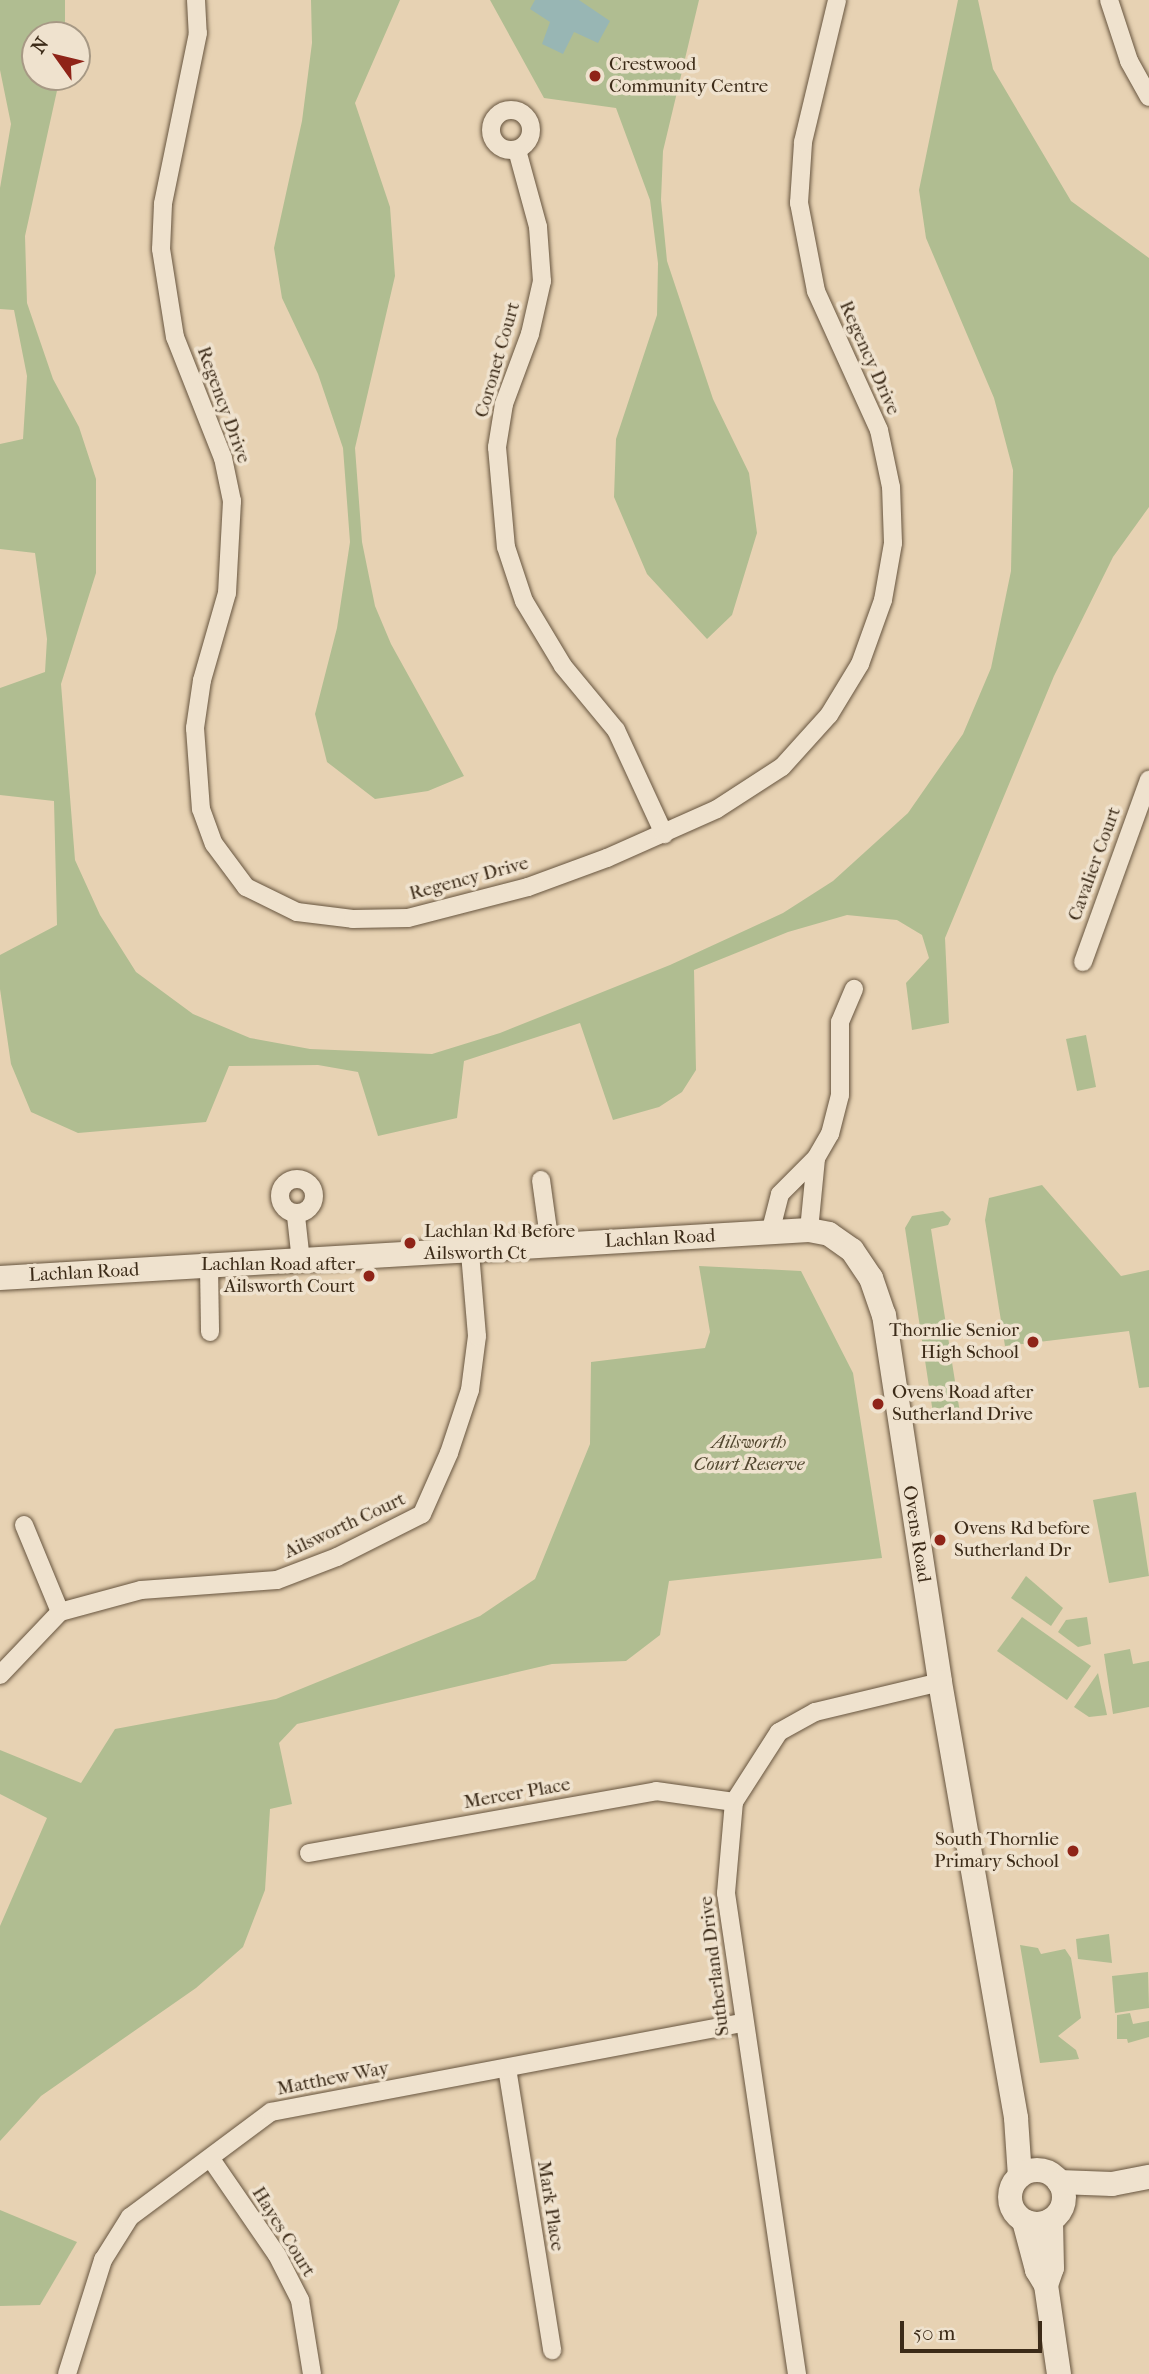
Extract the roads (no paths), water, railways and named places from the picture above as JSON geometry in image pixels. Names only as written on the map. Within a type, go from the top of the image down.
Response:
[{"type":"street","name":"Regency Drive","points":[[196,0],[198,33],[163,204],[161,249],[175,337],[223,458],[232,501],[227,593],[202,680],[195,728],[201,809],[214,844],[246,887],[272,903],[320,917],[353,919],[408,918],[464,906],[528,887],[664,834],[717,810],[782,767],[829,715],[859,664],[883,600],[893,543],[891,487],[879,430],[816,291],[799,203],[803,142],[837,0]]},
{"type":"street","points":[[1109,0],[1129,61],[1149,97]]},
{"type":"street","name":"Coronet Court","points":[[517,150],[538,227],[542,281],[530,334],[505,404],[497,447],[506,547],[524,601],[563,666],[616,730],[664,834]]},
{"type":"street","name":"Cavalier Court","points":[[1083,962],[1149,780]]},
{"type":"street","points":[[769,1233],[780,1194],[816,1158],[830,1134],[840,1095],[840,1022],[854,989]]},
{"type":"street","points":[[809,1230],[816,1158]]},
{"type":"street","points":[[541,1180],[550,1245]]},
{"type":"street","points":[[296,1216],[301,1261]]},
{"type":"street","name":"Lachlan Road","points":[[0,1278],[809,1230]]},
{"type":"street","name":"Ovens Road","points":[[809,1230],[829,1234],[852,1250],[872,1278],[884,1315],[940,1682],[1016,2118],[1048,2191],[1052,2268],[1046,2285]]},
{"type":"street","name":"Ailsworth Court","points":[[61,1612],[141,1590],[277,1580],[337,1557],[422,1514],[449,1453],[470,1390],[477,1336],[470,1252]]},
{"type":"street","points":[[209,1266],[210,1332]]},
{"type":"street","points":[[0,1675],[61,1612],[24,1525]]},
{"type":"street","name":"Sutherland Drive","points":[[797,2374],[743,2023],[726,1893],[734,1802],[779,1732],[815,1712],[940,1682]]},
{"type":"street","name":"Mercer Place","points":[[309,1853],[656,1791],[734,1802]]},
{"type":"street","name":"Matthew Way","points":[[67,2374],[103,2260],[130,2217],[271,2112],[743,2023]]},
{"type":"street","name":"Mark Place","points":[[507,2068],[552,2350]]},
{"type":"street","name":"Hayes Court","points":[[211,2159],[277,2255],[300,2300],[312,2374]]},
{"type":"street","points":[[1024,2221],[1038,2224],[1048,2191],[1149,2177]]},
{"type":"street","name":"Ovens Road","points":[[1048,2191],[1010,2200],[1024,2221],[1037,2270],[1046,2285],[1059,2374]]},
{"type":"water","points":[[535,0],[579,0],[610,21],[598,43],[574,32],[563,54],[542,44],[550,22],[530,9]]},
{"type":"place","name":"Crestwood Community Centre","points":[[595,76]]},
{"type":"place","name":"Lachlan Rd Before Ailsworth Ct","points":[[410,1243]]},
{"type":"place","name":"Lachlan Road after Ailsworth Court","points":[[369,1276]]},
{"type":"place","name":"Thornlie Senior High School","points":[[1033,1342]]},
{"type":"place","name":"Ovens Road after Sutherland Drive","points":[[878,1404]]},
{"type":"place","name":"Ovens Rd before Sutherland Dr","points":[[940,1540]]},
{"type":"place","name":"South Thornlie Primary School","points":[[1073,1851]]},
{"type":"park label","name":"Ailsworth Court Reserve","points":[[749,1454]]}]
